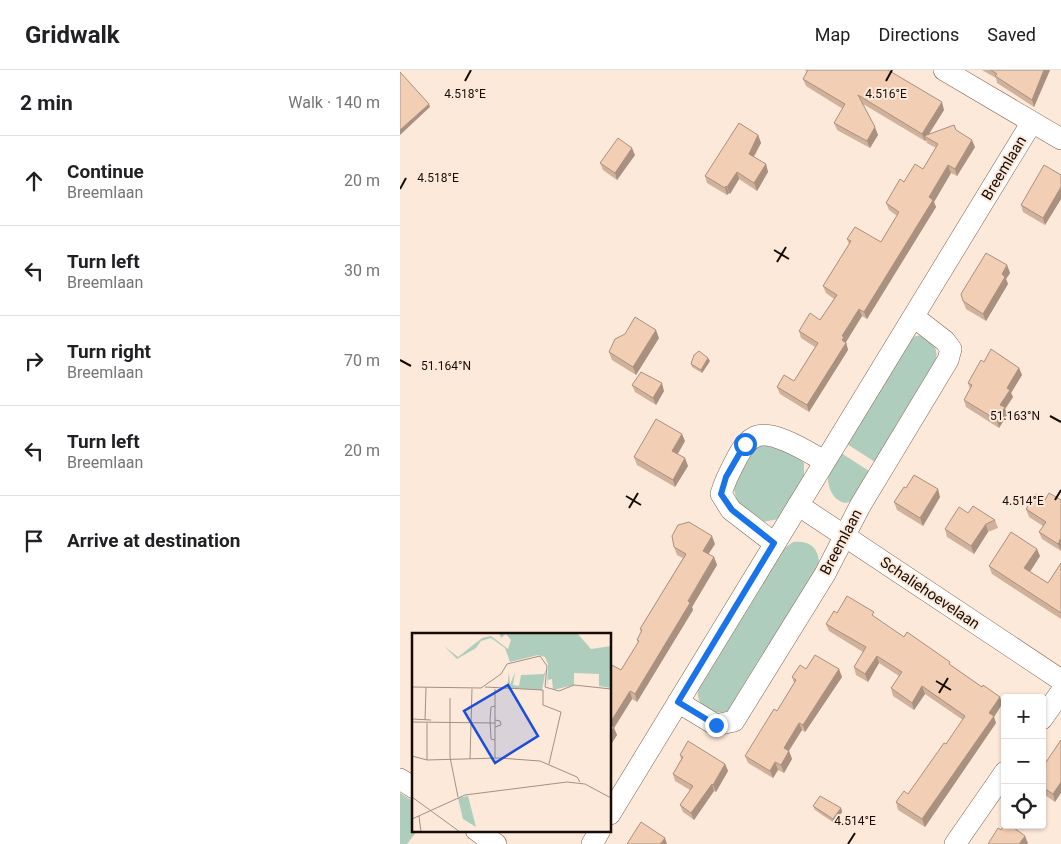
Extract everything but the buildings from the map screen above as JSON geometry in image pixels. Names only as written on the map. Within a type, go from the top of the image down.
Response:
[{"type":"street","points":[[944,70],[1061,139]]},
{"type":"street","name":"Breemlaan","points":[[611,812],[1032,122]]},
{"type":"street","name":"Breemlaan","points":[[678,702],[716,725],[734,721],[825,574],[860,506],[948,360],[951,349],[945,340],[914,317]]},
{"type":"street","points":[[774,543],[732,510],[721,494],[726,477],[745,444],[754,436],[765,434],[783,439],[824,461]]},
{"type":"street","name":"Schaliehoevelaan","points":[[798,505],[1061,680]]},
{"type":"street","points":[[1046,713],[1061,692]]},
{"type":"street","points":[[955,844],[1001,778]]},
{"type":"street","points":[[400,779],[412,787]]},
{"type":"street","points":[[479,832],[496,844]]},
{"type":"street","points":[[592,844],[599,832]]},
{"type":"green space","points":[[922,335],[935,348],[934,366],[875,462],[847,444],[912,337]]},
{"type":"green space","points":[[772,443],[790,451],[804,463],[804,480],[779,519],[762,522],[744,510],[738,502],[733,482],[757,447]]},
{"type":"green space","points":[[841,453],[869,471],[858,494],[848,502],[838,500],[834,496],[828,479],[830,470]]},
{"type":"green space","points":[[793,542],[804,542],[812,546],[819,558],[819,564],[731,710],[713,712],[708,710],[700,702],[698,690],[782,550]]},
{"type":"green space","points":[[400,793],[412,801],[412,832],[416,832],[407,844],[400,844]]},
{"type":"route","points":[[716,725],[678,702],[774,543],[732,510],[721,494],[726,477],[745,444]]}]
